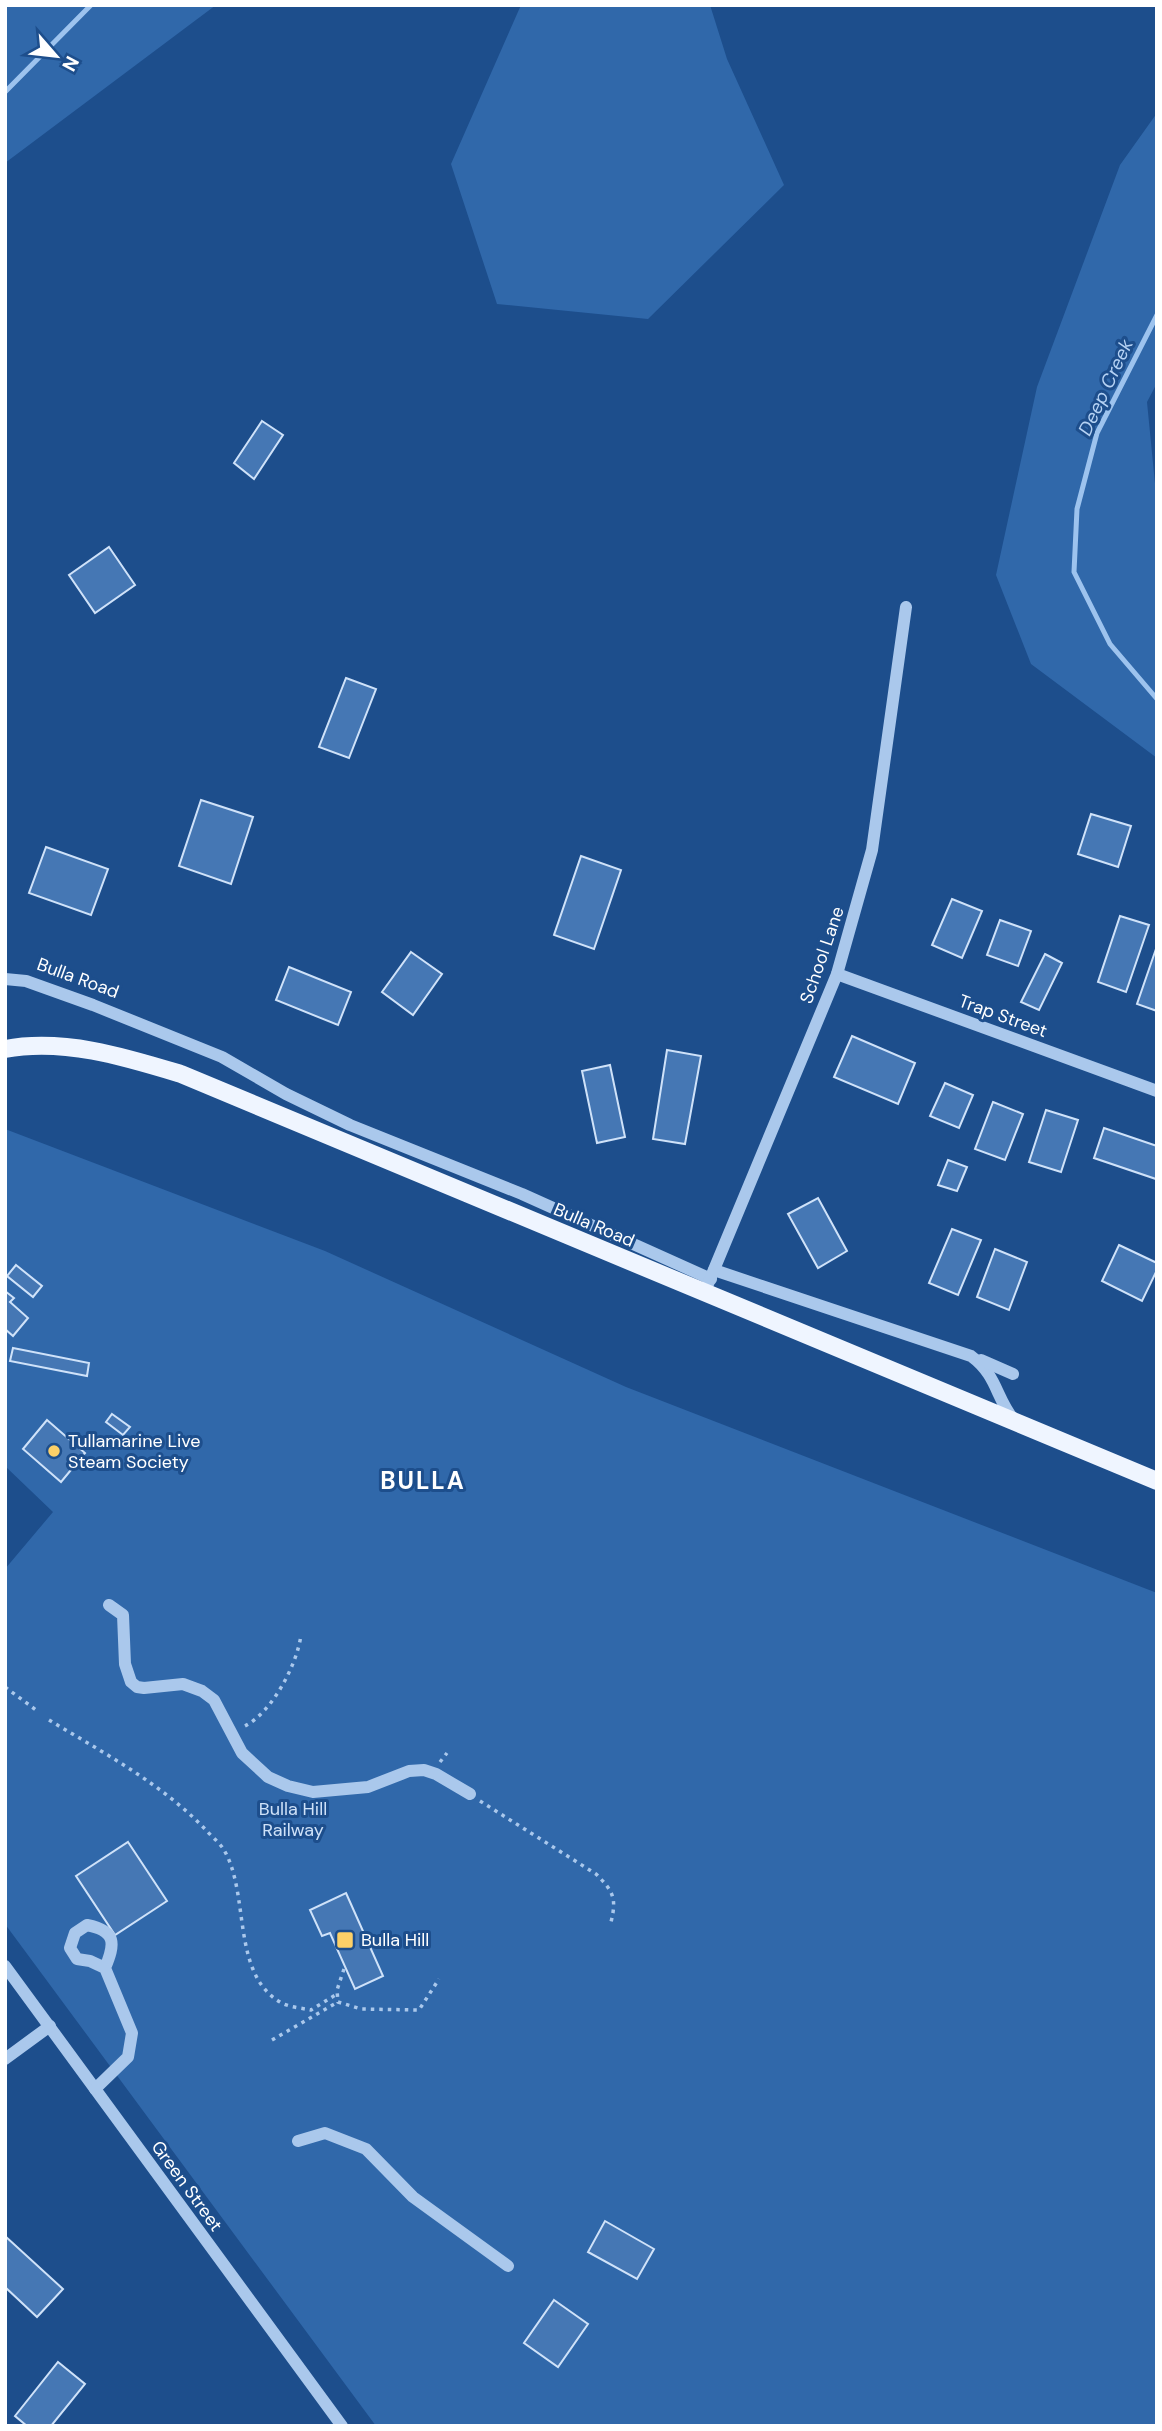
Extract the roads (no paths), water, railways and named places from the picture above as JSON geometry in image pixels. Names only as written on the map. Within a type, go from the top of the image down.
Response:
[{"type":"main road","name":"Bulla Road","points":[[5,1049],[61,1047],[119,1055],[181,1074],[710,1281],[1018,1424],[1157,1481]]},
{"type":"street","name":"School Lane","points":[[710,1281],[837,974],[872,850],[906,607]]},
{"type":"street","name":"Trap Street","points":[[837,974],[1157,1091]]},
{"type":"street","name":"Bulla Road","points":[[5,979],[26,981],[82,1001],[222,1057],[286,1094],[350,1125],[522,1194],[710,1281]]},
{"type":"street","points":[[710,1281],[971,1356],[1013,1374]]},
{"type":"street","points":[[971,1356],[992,1377],[1005,1406],[1018,1424]]},
{"type":"street","points":[[109,1605],[123,1615],[125,1664],[131,1682],[144,1688],[183,1685],[202,1691],[214,1700],[242,1753],[268,1777],[308,1792],[368,1787],[409,1771],[424,1770],[470,1794]]},
{"type":"street","name":"Green Street","points":[[5,1966],[342,2426]]},
{"type":"street","points":[[95,2089],[128,2057],[132,2033],[105,1968]]},
{"type":"street","points":[[5,2059],[50,2026]]},
{"type":"street","points":[[298,2141],[326,2133],[366,2149],[413,2197],[508,2266]]},
{"type":"waterway","name":"Deep Creek","points":[[5,92],[91,5]]},
{"type":"waterway","name":"Deep Creek","points":[[1157,315],[1097,433],[1077,509],[1074,572],[1110,644],[1157,699]]},
{"type":"place","name":"Tullamarine Live Steam Society","points":[[54,1451]]},
{"type":"place","name":"Bulla Hill","points":[[345,1940]]},
{"type":"district","name":"BULLA","points":[[423,1481]]},
{"type":"park label","name":"Bulla Hill Railway","points":[[293,1819]]}]
